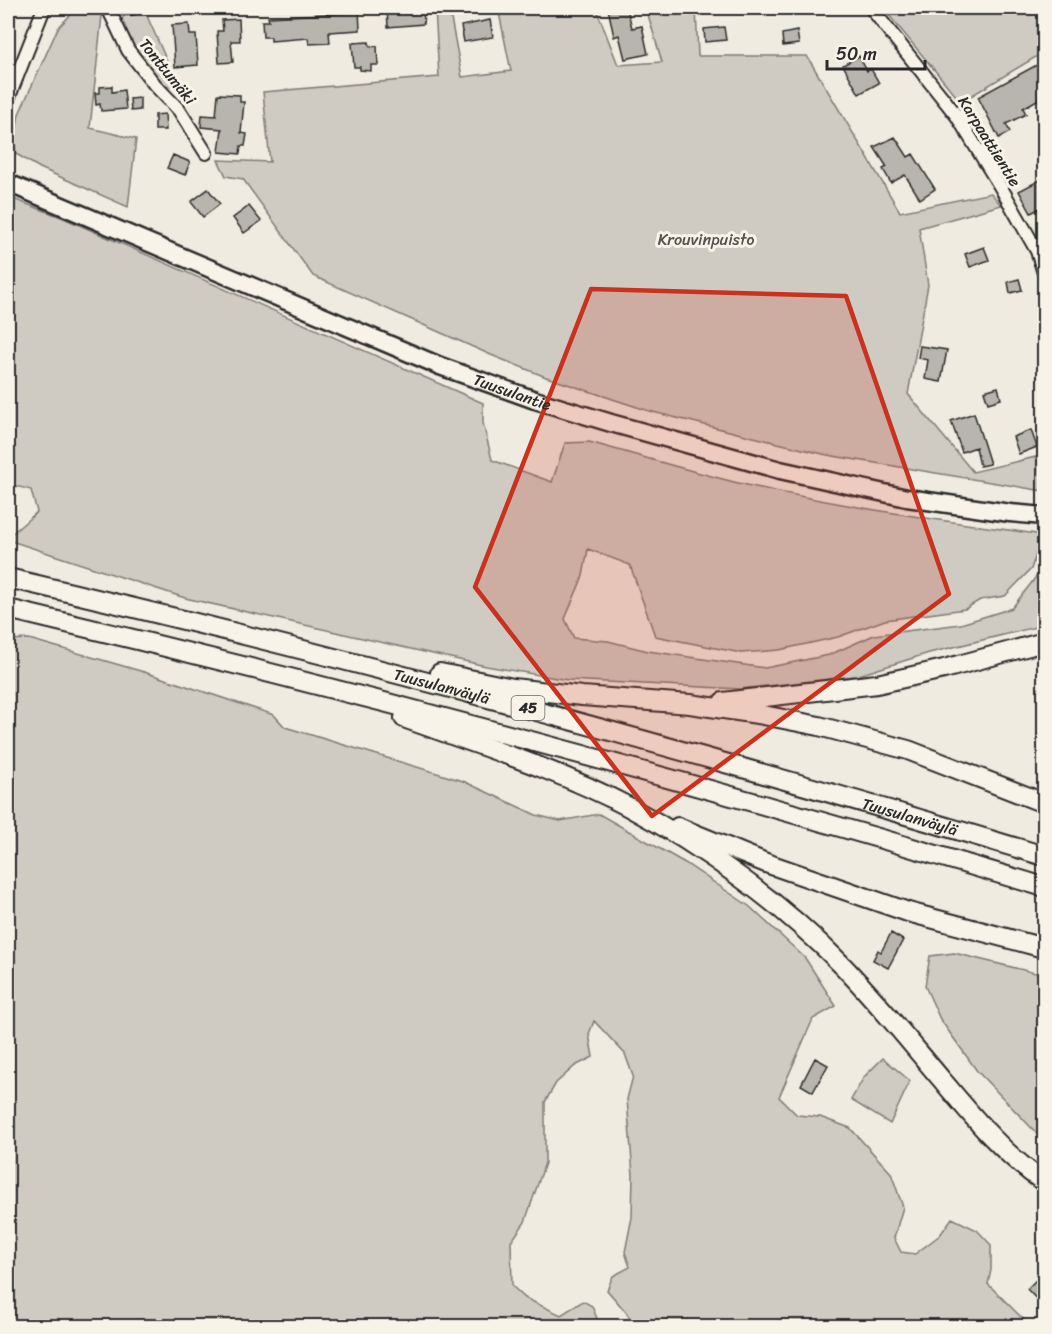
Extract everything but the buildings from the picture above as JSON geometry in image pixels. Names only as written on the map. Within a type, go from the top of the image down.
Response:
[{"type":"highway","name":"Tuusulanväylä","points":[[8,578],[440,684],[708,757],[1044,856]]},
{"type":"highway","name":"Tuusulanväylä","points":[[8,609],[434,715],[713,790],[1044,887]]},
{"type":"highway","points":[[690,704],[877,684],[1044,642]]},
{"type":"highway","points":[[328,656],[453,675],[513,688],[690,704],[819,726],[908,750],[1044,803]]},
{"type":"highway","points":[[312,685],[562,777],[766,863],[908,912],[1044,948]]},
{"type":"highway","points":[[627,806],[739,876],[796,923],[839,962],[880,1005],[986,1132],[1044,1182]]},
{"type":"main road","name":"Tuusulantie","points":[[8,183],[440,366],[535,400],[780,470],[907,498],[1044,516]]},
{"type":"street","points":[[8,99],[44,8]]},
{"type":"street","points":[[108,8],[131,8]]},
{"type":"street","name":"Tonttumäki","points":[[108,8],[128,50],[155,85],[179,110],[206,153]]},
{"type":"street","name":"Karpaattientie","points":[[871,8],[957,116],[1032,242],[1044,273]]},
{"type":"highlighted area","points":[[591,289],[846,296],[949,594],[652,816],[475,587]]},
{"type":"green space","points":[[77,8],[102,15],[90,128],[136,139],[128,207],[40,168],[16,154],[14,141],[19,114],[58,28]]},
{"type":"green space","name":"Krouvinpuisto","points":[[435,8],[449,8],[462,77],[511,71],[498,8],[596,8],[618,65],[662,62],[646,8],[696,8],[698,56],[807,56],[900,212],[991,193],[1001,205],[919,228],[928,285],[908,394],[973,472],[1044,455],[1044,491],[827,455],[649,411],[546,377],[491,355],[313,276],[243,179],[226,176],[218,160],[270,162],[263,92],[439,77]]},
{"type":"green space","points":[[883,8],[1044,8],[1044,52],[961,102]]},
{"type":"green space","points":[[148,11],[147,16],[178,86],[167,87],[162,83],[148,67],[124,29],[122,20],[126,14]]},
{"type":"green space","points":[[8,197],[61,217],[483,403],[483,423],[492,460],[552,482],[565,443],[589,442],[772,491],[887,512],[1043,535],[1031,569],[1005,596],[980,600],[965,609],[885,620],[838,637],[779,650],[741,653],[655,636],[630,565],[588,549],[583,576],[565,619],[574,638],[608,641],[648,651],[765,668],[829,655],[874,635],[961,624],[1012,608],[1043,568],[1044,625],[929,653],[856,676],[740,689],[568,680],[486,666],[185,598],[8,540],[8,537],[37,512],[31,490],[8,484]]},
{"type":"green space","points":[[29,639],[144,672],[274,715],[285,727],[463,781],[536,815],[560,821],[599,814],[685,863],[749,906],[805,958],[836,1006],[813,1019],[779,1097],[797,1115],[820,1117],[850,1128],[891,1173],[903,1207],[894,1238],[901,1252],[915,1254],[940,1235],[952,1218],[977,1230],[991,1245],[991,1270],[988,1284],[1030,1326],[634,1326],[626,1312],[607,1290],[613,1276],[630,1267],[625,1252],[632,1217],[633,1175],[627,1099],[633,1076],[625,1054],[594,1021],[589,1034],[593,1057],[575,1066],[556,1083],[545,1102],[545,1163],[525,1222],[511,1242],[512,1286],[525,1298],[561,1315],[583,1301],[592,1306],[600,1326],[8,1326],[8,640]]},
{"type":"green space","points":[[954,953],[1044,975],[1044,1033],[1040,1042],[1040,1107],[1044,1120],[1044,1141],[977,1071],[940,1019],[925,986],[930,956]]},
{"type":"green space","points":[[883,1058],[910,1081],[890,1124],[851,1100],[864,1077]]}]
